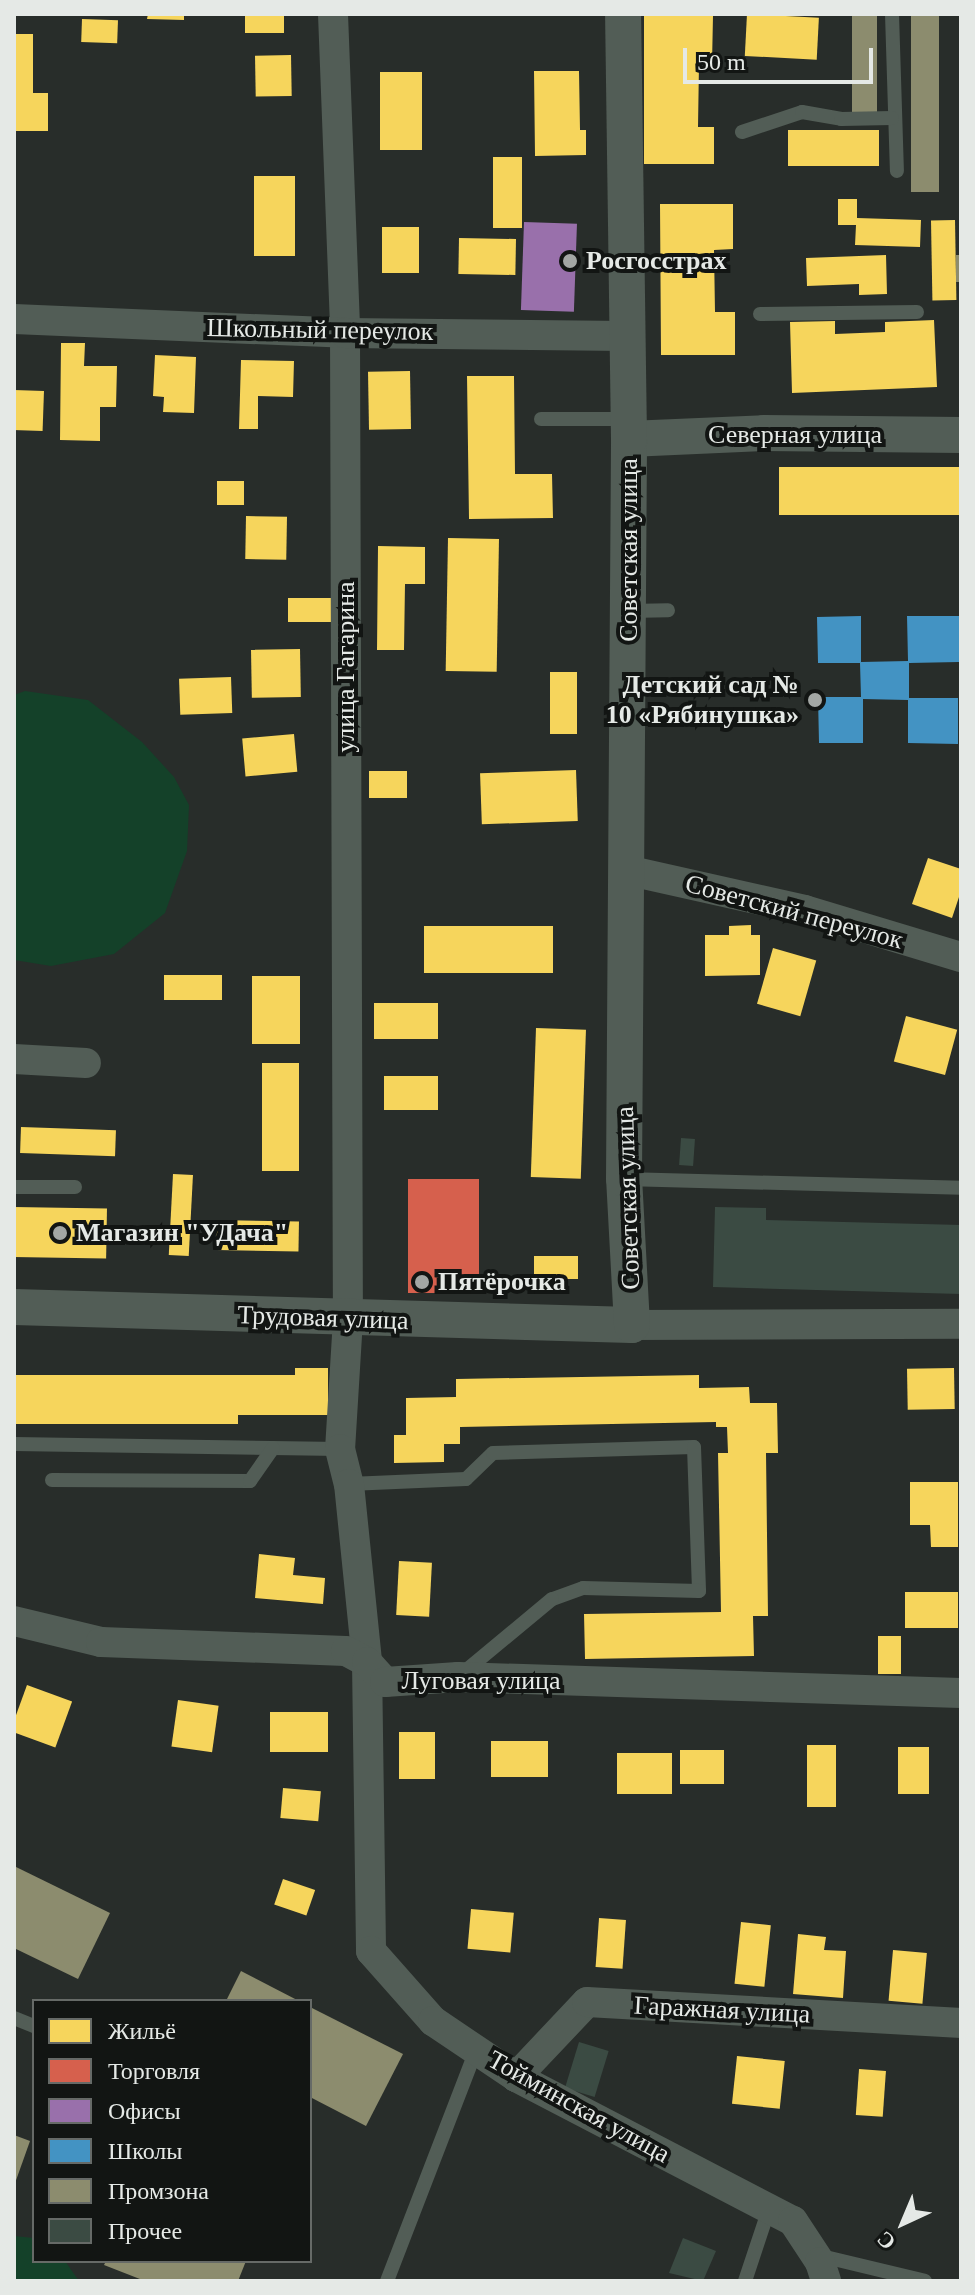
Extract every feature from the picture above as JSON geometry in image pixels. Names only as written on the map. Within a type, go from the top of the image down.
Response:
[{"type":"street","name":"улица Гагарина","points":[[333,14],[345,333],[348,1319],[340,1449],[349,1484]]},
{"type":"street","name":"Советская улица","points":[[623,14],[629,429],[624,1179],[632,1325]]},
{"type":"street","name":"Школьный переулок","points":[[14,319],[345,333],[626,336]]},
{"type":"street","name":"Северная улица","points":[[629,429],[961,435]]},
{"type":"street","name":"Советский переулок","points":[[626,870],[805,910],[961,957]]},
{"type":"street","points":[[14,1059],[86,1063]]},
{"type":"street","name":"Трудовая улица","points":[[14,1307],[632,1325]]},
{"type":"street","points":[[632,1325],[961,1324]]},
{"type":"street","name":"Тойминская улица","points":[[349,1484],[367,1662],[371,1951],[433,2021],[516,2077],[793,2221],[820,2268]]},
{"type":"street","name":"Луговая улица","points":[[14,1621],[101,1642],[346,1651],[367,1662],[385,1682],[458,1677],[961,1693]]},
{"type":"street","name":"Гаражная улица","points":[[516,2077],[587,2002],[961,2023]]},
{"type":"lane","points":[[892,14],[892,118],[897,171]]},
{"type":"lane","points":[[742,132],[802,112],[841,119],[892,118]]},
{"type":"lane","points":[[760,314],[917,312]]},
{"type":"lane","points":[[541,419],[629,429]]},
{"type":"lane","points":[[628,611],[668,610]]},
{"type":"lane","points":[[624,1179],[961,1188]]},
{"type":"lane","points":[[14,1187],[75,1187]]},
{"type":"lane","points":[[14,1444],[340,1449]]},
{"type":"lane","points":[[349,1484],[466,1479],[493,1453],[694,1447],[699,1591],[583,1588],[552,1599],[458,1677]]},
{"type":"lane","points":[[52,1480],[250,1481],[273,1448]]},
{"type":"lane","points":[[387,2281],[476,2050]]},
{"type":"lane","points":[[745,2281],[769,2209]]},
{"type":"lane","points":[[820,2268],[925,2281]]},
{"type":"green space","points":[[25,691],[88,700],[142,742],[174,777],[189,805],[187,851],[165,913],[114,954],[51,966],[14,960],[14,695]]},
{"type":"green space","points":[[14,2236],[32,2238],[32,2263],[66,2263],[79,2281],[14,2281]]},
{"type":"building: Жильё","points":[[148,14],[184,14],[184,20],[147,19]]},
{"type":"building: Жильё","points":[[245,14],[284,14],[284,33],[245,33]]},
{"type":"building: Жильё","points":[[747,14],[819,18],[817,60],[745,56]]},
{"type":"building: Жильё","points":[[644,15],[713,16],[712,64],[699,64],[698,127],[714,127],[714,164],[644,164]]},
{"type":"building: Жильё","points":[[82,19],[118,20],[117,43],[81,42]]},
{"type":"building: Жильё","points":[[14,34],[33,34],[33,93],[48,93],[48,131],[14,131]]},
{"type":"building: Жильё","points":[[291,55],[292,96],[256,97],[255,56]]},
{"type":"building: Жильё","points":[[534,71],[579,71],[580,130],[586,130],[586,155],[535,156]]},
{"type":"building: Жильё","points":[[380,72],[422,72],[422,150],[380,150]]},
{"type":"building: Жильё","points":[[788,130],[879,130],[879,166],[788,166]]},
{"type":"building: Жильё","points":[[493,157],[522,157],[522,228],[493,228]]},
{"type":"building: Жильё","points":[[254,176],[295,176],[295,256],[254,256]]},
{"type":"building: Жильё","points":[[838,199],[857,199],[857,218],[921,220],[920,247],[855,245],[856,225],[838,225]]},
{"type":"building: Жильё","points":[[660,204],[733,204],[733,249],[714,250],[715,312],[735,312],[735,355],[661,355]]},
{"type":"building: Жильё","points":[[931,220],[955,220],[956,300],[932,300]]},
{"type":"building: Жильё","points":[[382,227],[419,227],[419,273],[382,273]]},
{"type":"building: Жильё","points":[[459,238],[516,239],[515,275],[458,274]]},
{"type":"building: Жильё","points":[[886,255],[887,294],[859,295],[859,284],[807,286],[806,258]]},
{"type":"building: Жильё","points":[[934,320],[937,387],[792,393],[790,322],[835,321],[835,334],[885,332],[885,322]]},
{"type":"building: Жильё","points":[[61,343],[85,343],[84,366],[117,366],[116,407],[100,407],[100,441],[60,440]]},
{"type":"building: Жильё","points":[[155,355],[196,357],[194,413],[163,412],[164,397],[153,396]]},
{"type":"building: Жильё","points":[[241,360],[294,361],[293,397],[258,396],[258,429],[239,429]]},
{"type":"building: Жильё","points":[[410,371],[411,429],[369,430],[368,372]]},
{"type":"building: Жильё","points":[[467,376],[514,376],[515,474],[552,474],[553,518],[469,519]]},
{"type":"building: Жильё","points":[[14,390],[44,391],[43,431],[14,430]]},
{"type":"building: Жильё","points":[[779,467],[961,467],[961,515],[779,515]]},
{"type":"building: Жильё","points":[[217,481],[244,481],[244,505],[217,505]]},
{"type":"building: Жильё","points":[[246,516],[287,517],[286,560],[245,559]]},
{"type":"building: Жильё","points":[[448,538],[499,539],[497,672],[446,671]]},
{"type":"building: Жильё","points":[[378,546],[425,547],[425,584],[405,584],[404,650],[377,650]]},
{"type":"building: Жильё","points":[[288,598],[331,598],[331,622],[288,622]]},
{"type":"building: Жильё","points":[[300,649],[301,697],[252,698],[251,650]]},
{"type":"building: Жильё","points":[[550,672],[577,672],[577,734],[550,734]]},
{"type":"building: Жильё","points":[[231,677],[232,713],[180,715],[179,679]]},
{"type":"building: Жильё","points":[[294,734],[297,772],[246,776],[242,739]]},
{"type":"building: Жильё","points":[[576,770],[578,821],[482,824],[480,773]]},
{"type":"building: Жильё","points":[[369,771],[407,771],[407,798],[369,798]]},
{"type":"building: Жильё","points":[[928,858],[961,869],[961,891],[952,918],[912,904]]},
{"type":"building: Жильё","points":[[751,925],[751,935],[760,935],[760,975],[705,976],[705,935],[729,935],[729,926]]},
{"type":"building: Жильё","points":[[424,926],[553,926],[553,973],[424,973]]},
{"type":"building: Жильё","points":[[773,948],[816,960],[800,1016],[757,1004]]},
{"type":"building: Жильё","points":[[164,975],[222,975],[222,1000],[164,1000]]},
{"type":"building: Жильё","points":[[252,976],[300,976],[300,1044],[252,1044]]},
{"type":"building: Жильё","points":[[374,1003],[438,1003],[438,1039],[374,1039]]},
{"type":"building: Жильё","points":[[906,1016],[957,1030],[945,1075],[894,1061]]},
{"type":"building: Жильё","points":[[536,1028],[586,1030],[581,1179],[531,1177]]},
{"type":"building: Жильё","points":[[262,1063],[299,1063],[299,1171],[262,1171]]},
{"type":"building: Жильё","points":[[384,1076],[438,1076],[438,1110],[384,1110]]},
{"type":"building: Жильё","points":[[21,1127],[116,1130],[115,1156],[20,1153]]},
{"type":"building: Жильё","points":[[173,1174],[193,1175],[189,1256],[169,1255]]},
{"type":"building: Жильё","name":"Магазин \"УДача\"","points":[[14,1207],[107,1209],[106,1259],[14,1257]]},
{"type":"building: Жильё","points":[[217,1220],[299,1221],[298,1251],[216,1250]]},
{"type":"building: Жильё","points":[[534,1256],[578,1256],[578,1279],[534,1279]]},
{"type":"building: Жильё","points":[[295,1368],[328,1368],[328,1415],[238,1415],[238,1424],[14,1424],[14,1375],[295,1375]]},
{"type":"building: Жильё","points":[[954,1368],[955,1409],[908,1410],[907,1369]]},
{"type":"building: Жильё","points":[[699,1375],[699,1388],[749,1387],[750,1403],[777,1403],[778,1453],[766,1453],[768,1616],[753,1616],[754,1656],[585,1659],[584,1614],[721,1612],[718,1453],[728,1453],[727,1427],[716,1427],[716,1422],[460,1427],[460,1444],[444,1444],[444,1462],[394,1463],[394,1435],[406,1435],[406,1398],[456,1397],[456,1379]]},
{"type":"building: Жильё","points":[[910,1482],[958,1482],[958,1547],[931,1547],[930,1525],[910,1525]]},
{"type":"building: Жильё","points":[[259,1554],[295,1558],[293,1575],[325,1578],[323,1604],[255,1598]]},
{"type":"building: Жильё","points":[[399,1561],[432,1563],[429,1617],[396,1615]]},
{"type":"building: Жильё","points":[[905,1592],[958,1592],[958,1628],[905,1628]]},
{"type":"building: Жильё","points":[[878,1636],[901,1636],[901,1674],[878,1674]]},
{"type":"building: Жильё","points":[[27,1685],[72,1701],[55,1747],[14,1732],[14,1721]]},
{"type":"building: Жильё","points":[[178,1700],[219,1706],[212,1752],[171,1747]]},
{"type":"building: Жильё","points":[[270,1712],[328,1712],[328,1752],[270,1752]]},
{"type":"building: Жильё","points":[[399,1732],[435,1732],[435,1779],[399,1779]]},
{"type":"building: Жильё","points":[[491,1741],[548,1741],[548,1777],[491,1777]]},
{"type":"building: Жильё","points":[[807,1745],[836,1745],[836,1807],[807,1807]]},
{"type":"building: Жильё","points":[[898,1747],[929,1747],[929,1794],[898,1794]]},
{"type":"building: Жильё","points":[[680,1750],[724,1750],[724,1784],[680,1784]]},
{"type":"building: Жильё","points":[[617,1753],[672,1753],[672,1794],[617,1794]]},
{"type":"building: Жильё","points":[[283,1788],[321,1791],[318,1821],[280,1818]]},
{"type":"building: Жильё","points":[[283,1879],[315,1890],[306,1916],[274,1905]]},
{"type":"building: Жильё","points":[[471,1909],[514,1913],[510,1953],[468,1949]]},
{"type":"building: Жильё","points":[[599,1918],[626,1920],[623,1969],[596,1967]]},
{"type":"building: Жильё","points":[[741,1922],[771,1925],[764,1987],[735,1984]]},
{"type":"building: Жильё","points":[[798,1934],[826,1937],[824,1950],[846,1951],[843,1998],[793,1994]]},
{"type":"building: Жильё","points":[[893,1950],[927,1953],[922,2004],[889,2001]]},
{"type":"building: Жильё","points":[[737,2056],[785,2061],[780,2109],[732,2104]]},
{"type":"building: Жильё","points":[[859,2069],[886,2071],[883,2117],[856,2115]]},
{"type":"building: Торговля","points":[[408,1179],[479,1179],[479,1293],[408,1293]]},
{"type":"building: Офисы","points":[[524,222],[577,224],[574,312],[521,310]]},
{"type":"building: Школы","points":[[861,616],[861,662],[908,661],[907,616],[959,616],[959,662],[909,663],[909,698],[958,698],[958,744],[908,743],[908,700],[863,699],[863,743],[819,743],[818,697],[861,697],[860,663],[818,663],[817,617]]},
{"type":"building: Промзона","points":[[852,14],[877,14],[877,114],[852,114]]},
{"type":"building: Промзона","points":[[911,14],[939,14],[939,192],[911,192]]},
{"type":"building: Промзона","points":[[956,255],[961,255],[961,282],[956,282]]},
{"type":"building: Промзона","points":[[14,1866],[110,1913],[78,1979],[14,1948]]},
{"type":"building: Промзона","points":[[241,1971],[295,1999],[227,1999]]},
{"type":"building: Промзона","points":[[312,2008],[403,2054],[366,2126],[312,2098]]},
{"type":"building: Промзона","points":[[14,2135],[30,2141],[14,2186]]},
{"type":"building: Промзона","points":[[245,2263],[238,2281],[145,2281],[104,2265]]},
{"type":"building: Прочее","points":[[681,1138],[695,1139],[693,1166],[679,1165]]},
{"type":"building: Прочее","points":[[715,1207],[766,1208],[766,1220],[961,1225],[961,1294],[713,1287]]},
{"type":"building: Прочее","points":[[579,2042],[609,2051],[595,2097],[565,2088]]},
{"type":"building: Прочее","points":[[683,2238],[716,2251],[703,2281],[669,2273]]},
{"type":"place","name":"Росгосстрах","points":[[570,261]]},
{"type":"place","name":"Детский сад № 10 «Рябинушка»","points":[[815,700]]},
{"type":"place","name":"Магазин \"УДача\"","points":[[60,1233]]},
{"type":"place","name":"Пятёрочка","points":[[422,1282]]}]
